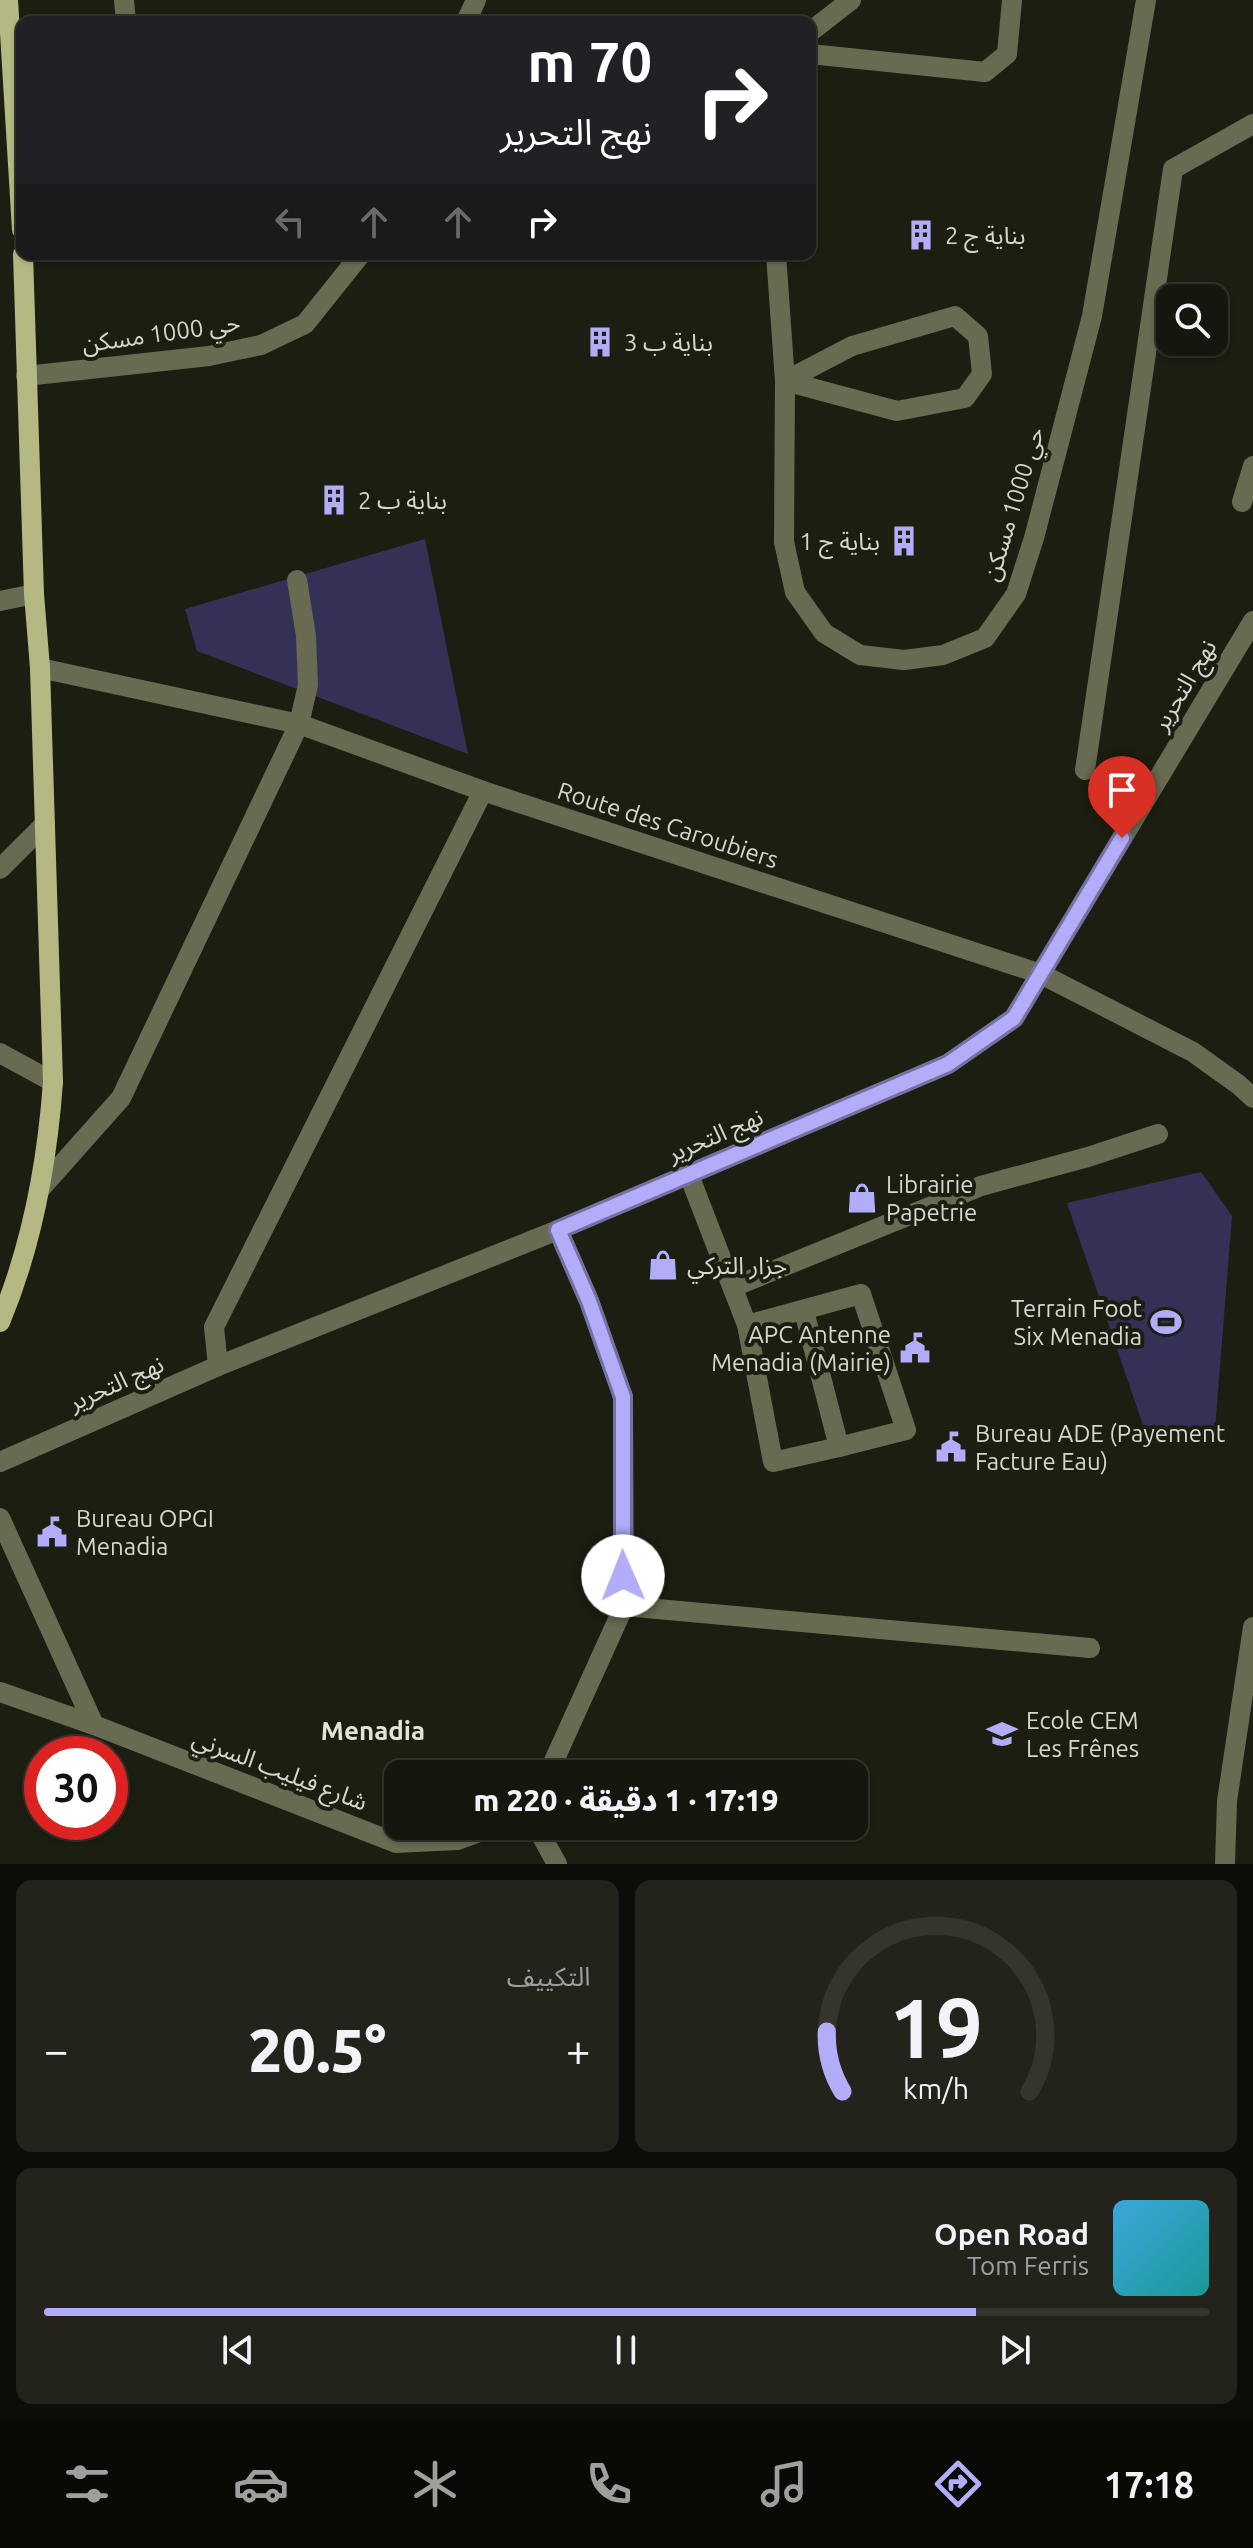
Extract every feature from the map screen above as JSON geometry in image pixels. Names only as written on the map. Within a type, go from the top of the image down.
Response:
[{"type":"main road","points":[[8,0],[6,54],[16,135]]},
{"type":"main road","points":[[0,1322],[26,1247],[41,1188],[53,1082],[23,260]]},
{"type":"street","points":[[816,27],[851,0]]},
{"type":"street","points":[[816,55],[985,72],[1007,54],[1012,0]]},
{"type":"street","name":"حي 1000 مسكن","points":[[776,260],[785,381],[784,542],[795,592],[824,633],[860,655],[904,660],[943,655],[985,638],[1016,594],[1092,316],[1146,0]]},
{"type":"street","points":[[1085,770],[1173,169],[1253,124]]},
{"type":"street","name":"حي 1000 مسكن","points":[[26,376],[209,356],[261,345],[305,324],[356,260]]},
{"type":"street","points":[[955,316],[978,336],[982,374],[965,398],[897,411],[785,381],[852,346],[955,316]]},
{"type":"street","points":[[1242,502],[1253,466]]},
{"type":"street","points":[[41,1188],[121,1098],[299,724],[308,685],[306,636],[297,580]]},
{"type":"street","points":[[0,601],[34,594]]},
{"type":"street","name":"نهج التحرير","points":[[0,1462],[218,1366],[558,1230],[948,1064],[1014,1018],[1253,621]]},
{"type":"street","name":"Route des Caroubiers","points":[[40,668],[299,724],[483,791],[1041,974],[1193,1052],[1253,1098]]},
{"type":"street","points":[[218,1366],[214,1327],[483,791]]},
{"type":"street","points":[[0,869],[45,824]]},
{"type":"street","points":[[0,1053],[53,1082]]},
{"type":"street","points":[[733,1287],[981,1186],[1158,1134]]},
{"type":"street","points":[[689,1175],[747,1325],[773,1462],[906,1430],[861,1294],[747,1325]]},
{"type":"street","points":[[554,1760],[624,1606],[623,1397],[589,1301],[558,1230]]},
{"type":"street","points":[[804,1311],[839,1447]]},
{"type":"street","points":[[0,1518],[94,1725]]},
{"type":"street","points":[[624,1606],[1090,1648]]},
{"type":"street","points":[[1225,1864],[1227,1801],[1253,1627]]},
{"type":"street","name":"شارع فيليب السرني","points":[[0,1692],[94,1725],[384,1838]]},
{"type":"street","name":"شارع فيليب السرني","points":[[388,1840],[396,1843],[457,1840]]},
{"type":"street","points":[[544,1840],[557,1864]]},
{"type":"shaded area","points":[[425,539],[468,754],[197,651],[185,609]]},
{"type":"shaded area","name":"Terrain Foot Six Menadia","points":[[1201,1172],[1232,1216],[1215,1429],[1144,1428],[1067,1203]]},
{"type":"place","name":"بناية ج 2","points":[[921,235]]},
{"type":"place","name":"بناية ب 3","points":[[600,342]]},
{"type":"place","name":"بناية ب 2","points":[[334,500]]},
{"type":"place","name":"بناية ج 1","points":[[904,541]]},
{"type":"place","name":"Librairie Papetrie","points":[[862,1198]]},
{"type":"place","name":"جزار التركي","points":[[663,1265]]},
{"type":"place","name":"Terrain Foot Six Menadia","points":[[1166,1322]]},
{"type":"place","name":"APC Antenne Menadia (Mairie)","points":[[915,1348]]},
{"type":"place","name":"Bureau ADE (Payement Facture Eau)","points":[[951,1447]]},
{"type":"place","name":"Bureau OPGI Menadia","points":[[52,1532]]},
{"type":"place","name":"Ecole CEM Les Frênes","points":[[1002,1734]]},
{"type":"district","name":"Menadia","points":[[373,1730]]},
{"type":"route","points":[[623,1576],[623,1397],[589,1301],[558,1230],[948,1064],[1014,1018],[1122,838]]}]
